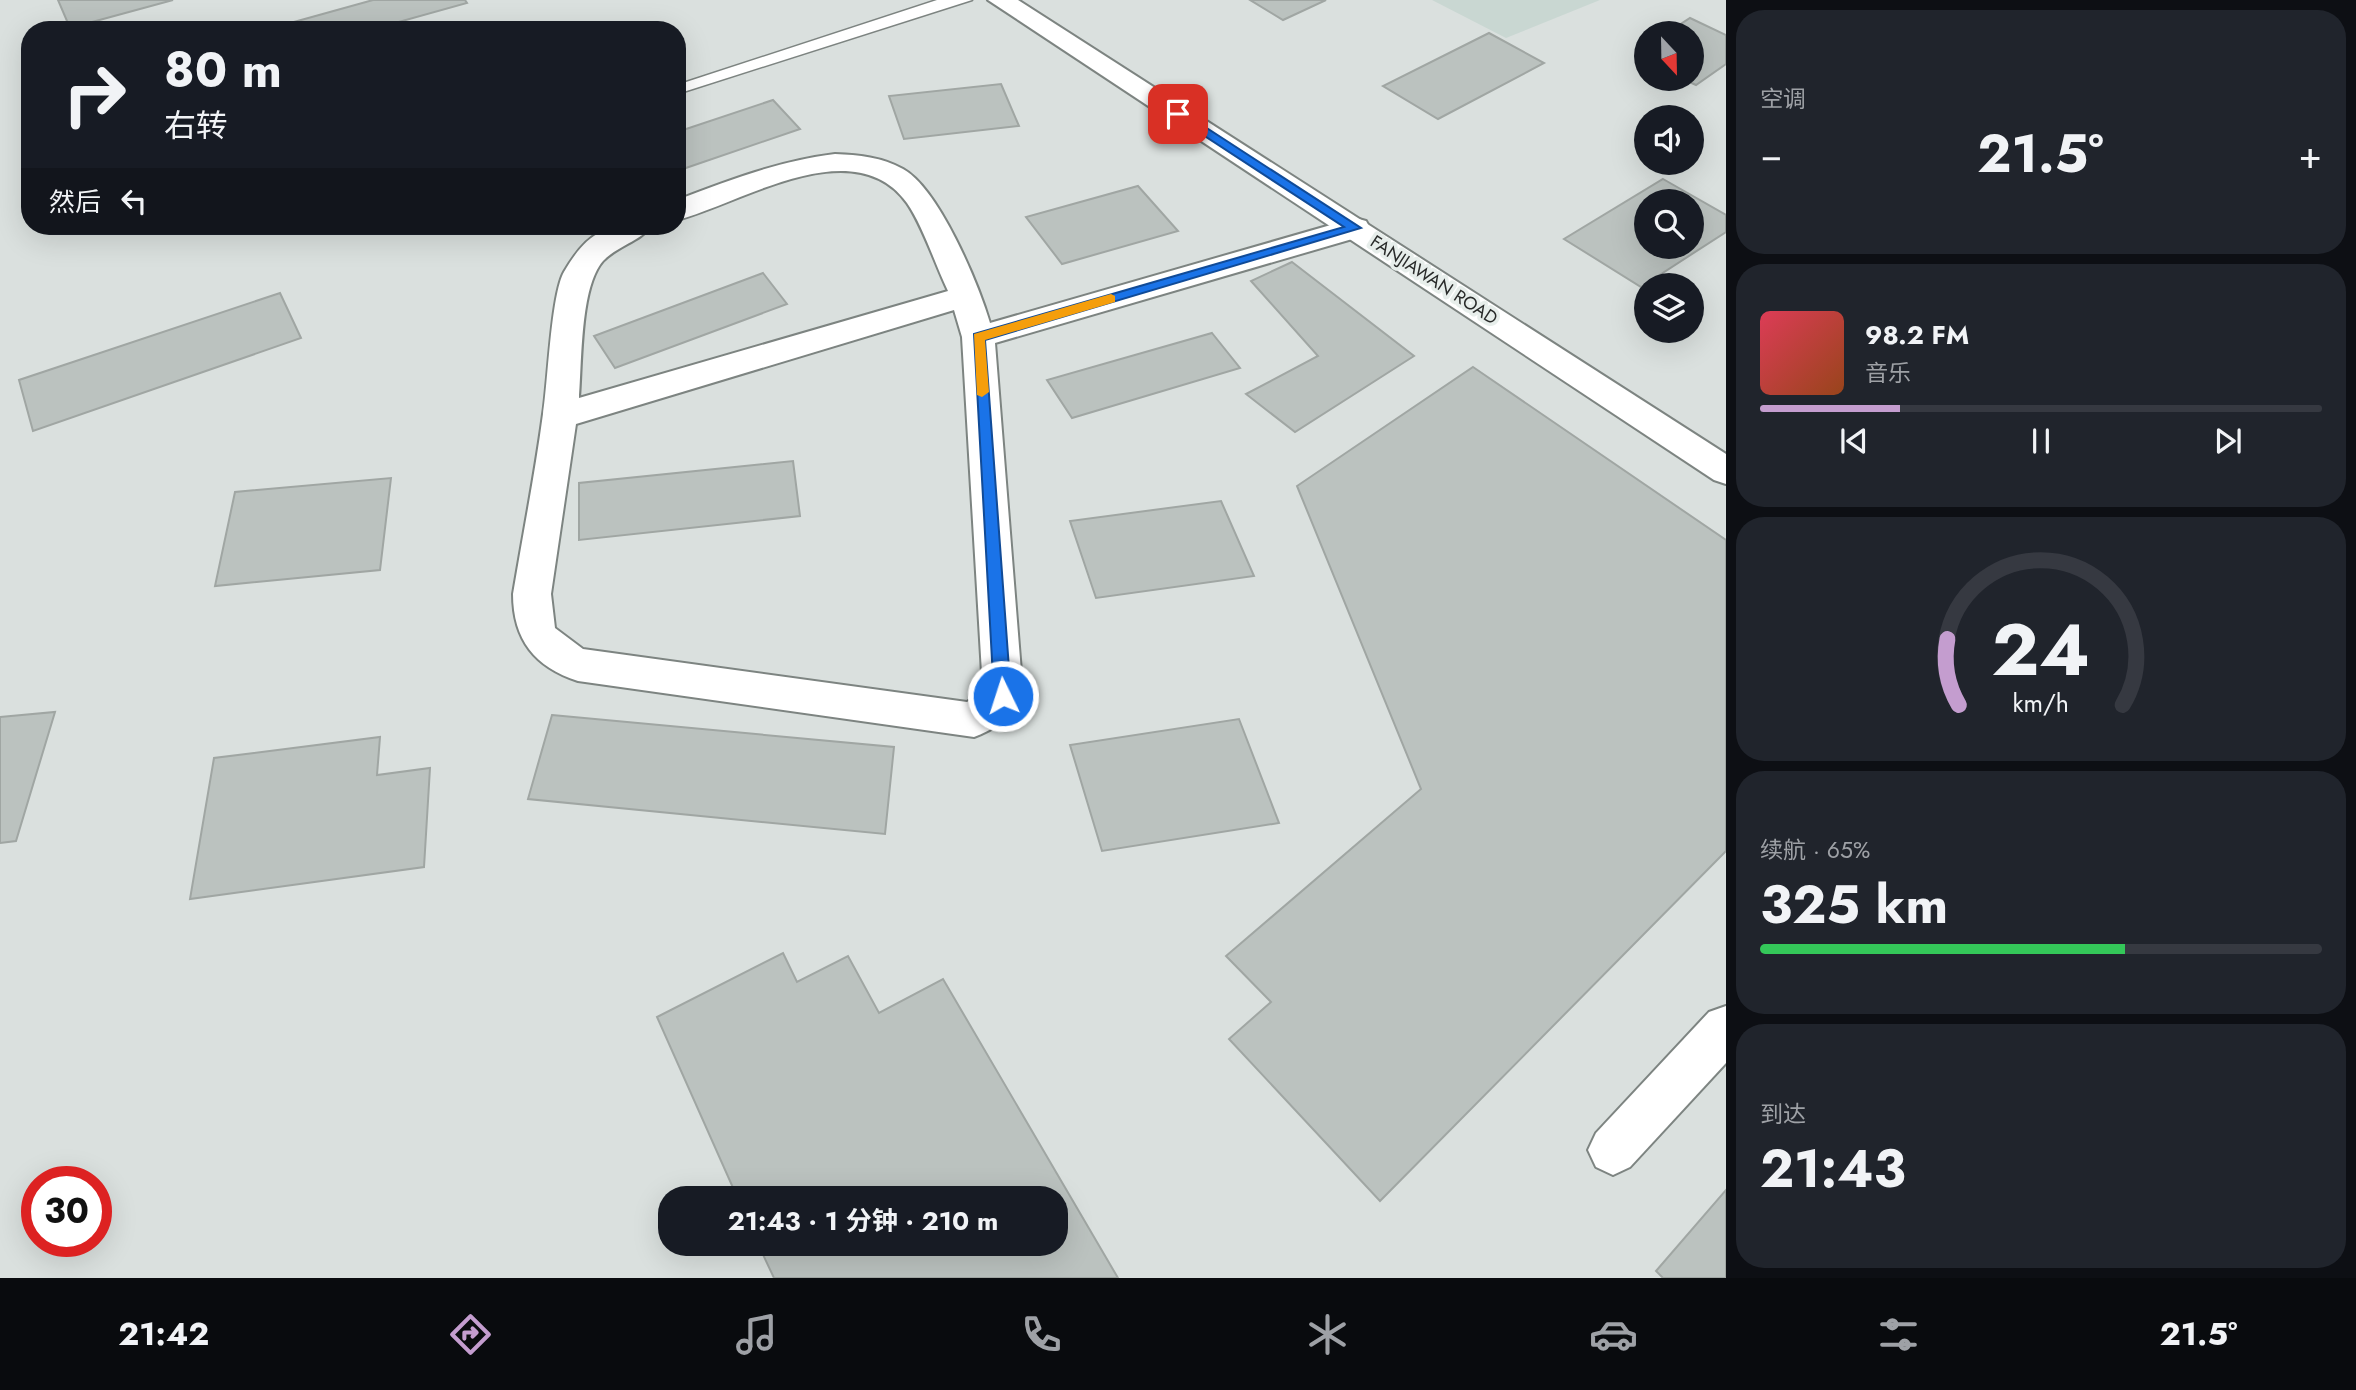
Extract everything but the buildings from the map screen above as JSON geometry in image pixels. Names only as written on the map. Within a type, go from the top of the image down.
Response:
[{"type":"street","name":"FANJIAWAN ROAD","points":[[1001,0],[1726,471]]},
{"type":"street","points":[[619,235],[598,246],[583,263],[575,281],[560,416],[531,616],[539,637],[555,655],[578,665],[975,720],[1003,696],[978,337],[966,296],[919,198],[908,184],[892,173],[871,165],[836,162],[801,166],[686,208]]},
{"type":"street","points":[[978,337],[1354,228]]},
{"type":"street","points":[[560,416],[966,296]]},
{"type":"street","points":[[1613,1150],[1726,1029]]},
{"type":"lane","points":[[686,87],[946,2],[965,0]]},
{"type":"shaded area","points":[[1432,0],[1600,0],[1506,38]]},
{"type":"slow traffic","points":[[982,392],[978,337],[1111,299]]},
{"type":"route","points":[[1003,696],[978,337],[1354,228],[1178,114]]}]
